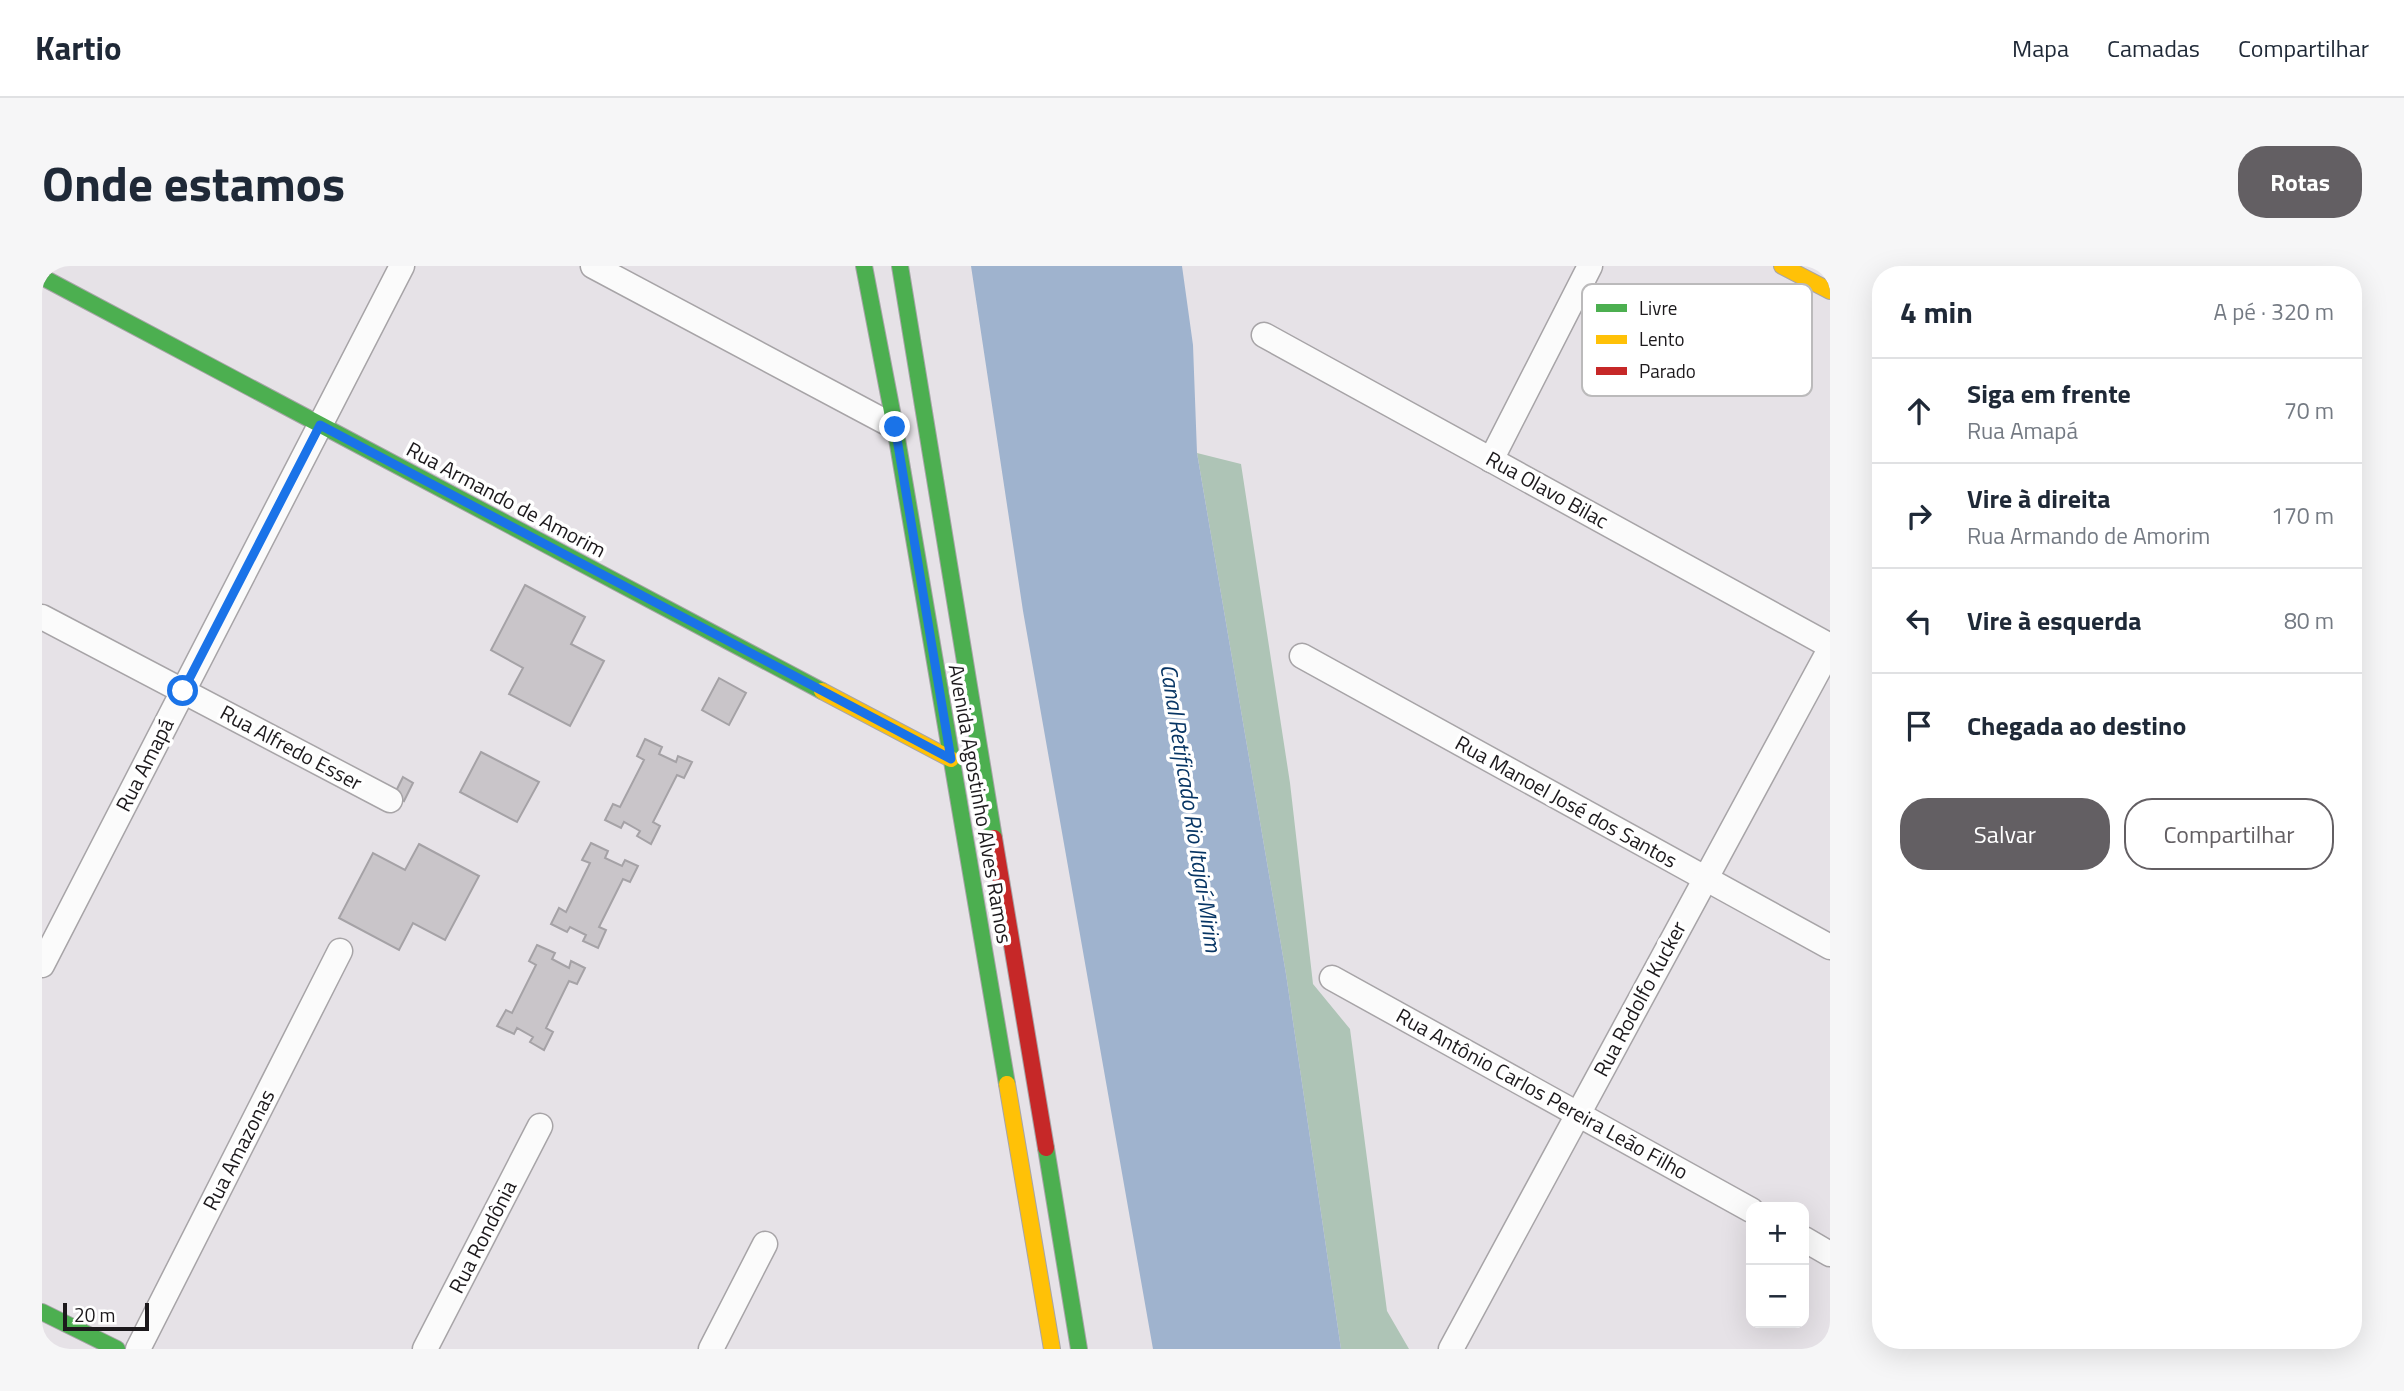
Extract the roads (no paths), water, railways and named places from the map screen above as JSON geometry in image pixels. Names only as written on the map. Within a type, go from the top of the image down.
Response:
[{"type":"main road","name":"Avenida Agostinho Alves Ramos","points":[[864,266],[895,427],[1052,1349]]},
{"type":"main road","name":"Avenida Agostinho Alves Ramos","points":[[900,266],[1079,1349]]},
{"type":"main road","points":[[1782,266],[1830,291]]},
{"type":"main road","name":"Rua Armando de Amorim","points":[[42,277],[951,759]]},
{"type":"main road","points":[[42,1312],[117,1349]]},
{"type":"street","name":"Rua Amapá","points":[[42,965],[402,266]]},
{"type":"street","points":[[593,266],[895,427]]},
{"type":"street","points":[[1491,460],[1590,266]]},
{"type":"street","name":"Rua Olavo Bilac","points":[[1264,335],[1830,648]]},
{"type":"street","name":"Rua Alfredo Esser","points":[[42,617],[390,800]]},
{"type":"street","name":"Rua Rodolfo Kucker","points":[[1451,1349],[1830,648]]},
{"type":"street","name":"Rua Manoel José dos Santos","points":[[1302,656],[1830,947]]},
{"type":"street","name":"Rua Amazonas","points":[[138,1349],[340,951]]},
{"type":"street","name":"Rua Antônio Carlos Pereira Leão Filho","points":[[1332,978],[1746,1207]]},
{"type":"street","name":"Rua Rondônia","points":[[425,1349],[540,1126]]},
{"type":"street","points":[[1809,1242],[1830,1254]]},
{"type":"street","points":[[711,1349],[765,1244]]},
{"type":"water","name":"Canal Retificado Rio Itajaí-Mirim","points":[[971,266],[1182,266],[1193,345],[1197,453],[1286,974],[1341,1349],[1153,1349],[1023,611]]}]
